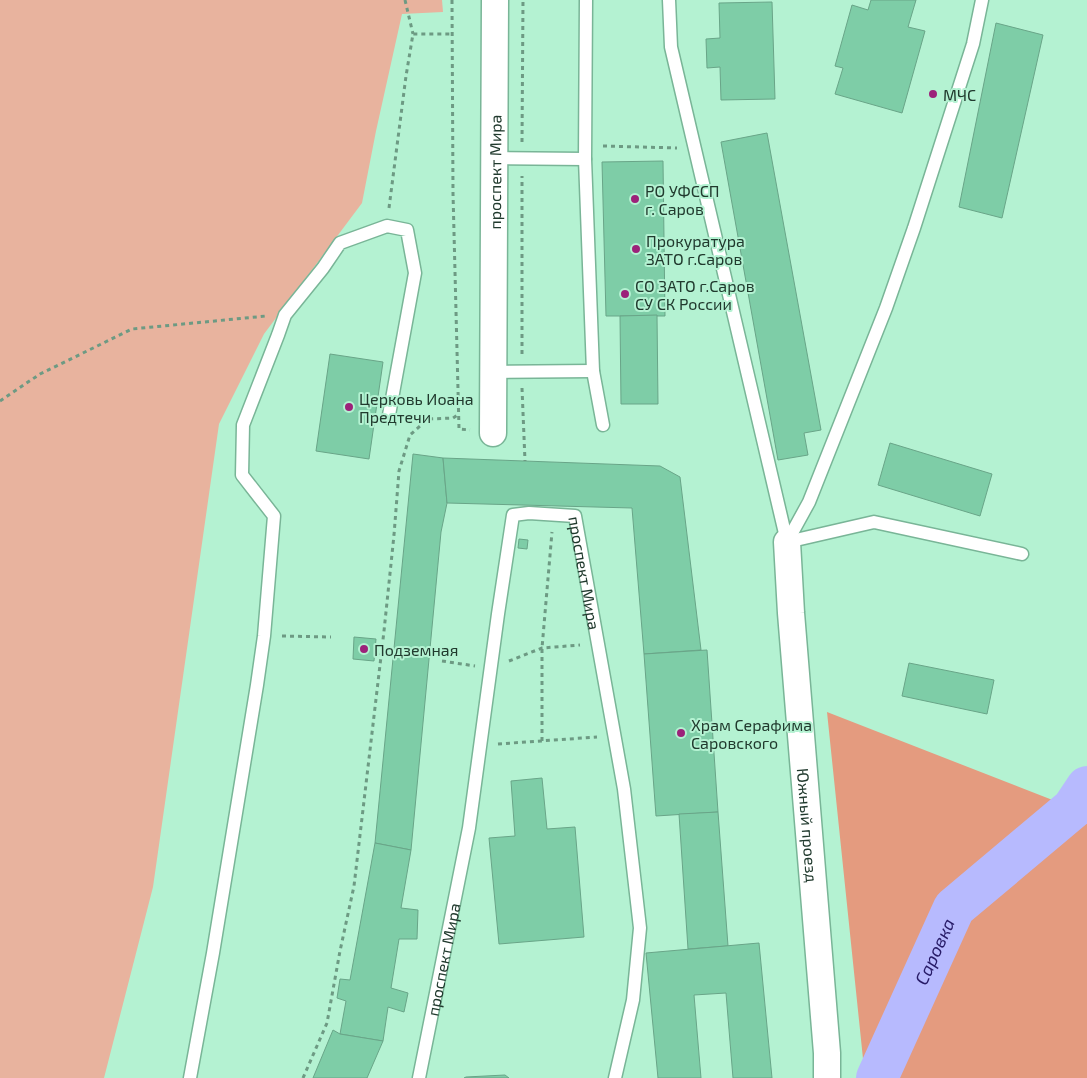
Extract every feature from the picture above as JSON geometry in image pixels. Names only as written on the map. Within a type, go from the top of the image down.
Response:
[{"type":"street","name":"проспект Мира","points":[[493,433],[495,0]]},
{"type":"street","name":"Южный проезд","points":[[787,542],[827,1054],[827,1078]]},
{"type":"lane","points":[[586,0],[585,159],[593,371],[604,425]]},
{"type":"lane","points":[[669,0],[671,47],[787,542]]},
{"type":"lane","points":[[787,542],[809,502],[886,308],[914,228],[970,53],[982,0]]},
{"type":"lane","points":[[493,158],[585,159]]},
{"type":"lane","points":[[190,1078],[213,953],[257,685],[264,636],[274,516],[242,475],[243,425],[284,315],[323,268],[340,243],[387,226],[407,230],[415,273],[389,415]]},
{"type":"lane","points":[[494,372],[593,371]]},
{"type":"lane","name":"проспект Мира","points":[[420,1078],[469,828],[513,515],[529,513],[575,516],[624,789],[640,928],[633,1000],[615,1078]]},
{"type":"lane","points":[[787,542],[874,522],[1022,554]]},
{"type":"path","points":[[389,208],[413,34],[405,0]]},
{"type":"path","points":[[452,0],[452,193],[459,429]]},
{"type":"path","points":[[523,0],[522,372],[525,461]]},
{"type":"path","points":[[413,34],[452,34]]},
{"type":"path","points":[[585,146],[695,148]]},
{"type":"path","points":[[0,401],[40,374],[132,329],[284,315]]},
{"type":"path","points":[[303,1078],[327,1023],[354,886],[384,631],[399,471],[410,435],[428,419],[453,418],[459,414]]},
{"type":"path","points":[[529,513],[552,526],[542,648],[542,741]]},
{"type":"path","points":[[264,636],[331,637]]},
{"type":"path","points":[[442,661],[490,668],[542,648],[598,644]]},
{"type":"path","points":[[480,746],[615,736]]},
{"type":"shaded area","points":[[0,0],[442,0],[443,12],[402,14],[362,203],[264,334],[219,424],[153,887],[104,1078],[0,1078]]},
{"type":"shaded area","points":[[827,712],[1073,808],[1087,777],[1087,1078],[865,1078]]},
{"type":"building","points":[[871,0],[916,0],[908,27],[925,31],[902,113],[835,94],[843,68],[835,66],[852,5],[868,10]]},
{"type":"building","points":[[772,2],[775,99],[721,100],[720,67],[707,68],[706,39],[720,38],[719,3]]},
{"type":"building","points":[[996,23],[1043,35],[1002,218],[959,207]]},
{"type":"building","points":[[767,133],[821,430],[804,433],[808,455],[778,460],[721,142]]},
{"type":"building","points":[[663,161],[665,316],[606,316],[602,162]]},
{"type":"building","points":[[657,315],[658,404],[621,404],[620,316]]},
{"type":"building","name":"Церковь Иоана Предтечи","points":[[330,354],[383,362],[369,459],[316,451]]},
{"type":"building","points":[[890,443],[992,474],[980,516],[878,485]]},
{"type":"building","points":[[413,454],[443,458],[447,503],[441,532],[411,850],[375,843]]},
{"type":"building","points":[[443,458],[660,466],[680,477],[701,650],[644,654],[632,508],[447,503]]},
{"type":"building","points":[[519,539],[528,540],[527,549],[518,548]]},
{"type":"building","name":"Подземная","points":[[354,637],[376,639],[374,661],[353,659]]},
{"type":"building","name":"Храм Серафима Саровского","points":[[707,650],[718,812],[656,816],[644,654]]},
{"type":"building","points":[[909,663],[994,680],[987,714],[902,696]]},
{"type":"building","points":[[542,778],[547,829],[575,827],[584,937],[499,944],[489,838],[515,836],[511,781]]},
{"type":"building","points":[[718,812],[728,946],[688,949],[679,814]]},
{"type":"building","points":[[375,843],[411,850],[401,908],[418,910],[417,939],[399,939],[391,988],[408,993],[404,1012],[388,1007],[383,1041],[340,1034],[346,1001],[337,998],[340,979],[350,980]]},
{"type":"building","points":[[759,943],[772,1078],[733,1078],[726,993],[694,995],[701,1078],[658,1078],[646,953]]},
{"type":"building","points":[[333,1030],[340,1034],[383,1041],[367,1078],[313,1078]]},
{"type":"building","points":[[505,1075],[509,1078],[464,1078],[466,1077]]},
{"type":"waterway","name":"Саровка","points":[[877,1078],[954,908],[1073,808],[1087,787]]},
{"type":"place","name":"МЧС","points":[[933,94]]},
{"type":"place","name":"РО УФССП г. Саров","points":[[635,199]]},
{"type":"place","name":"Прокуратура ЗАТО г.Саров","points":[[636,249]]},
{"type":"place","name":"СО ЗАТО г.Саров СУ СК России","points":[[625,294]]},
{"type":"place","name":"Церковь Иоана Предтечи","points":[[349,407]]},
{"type":"place","name":"Подземная","points":[[364,649]]},
{"type":"place","name":"Храм Серафима Саровского","points":[[681,733]]}]
